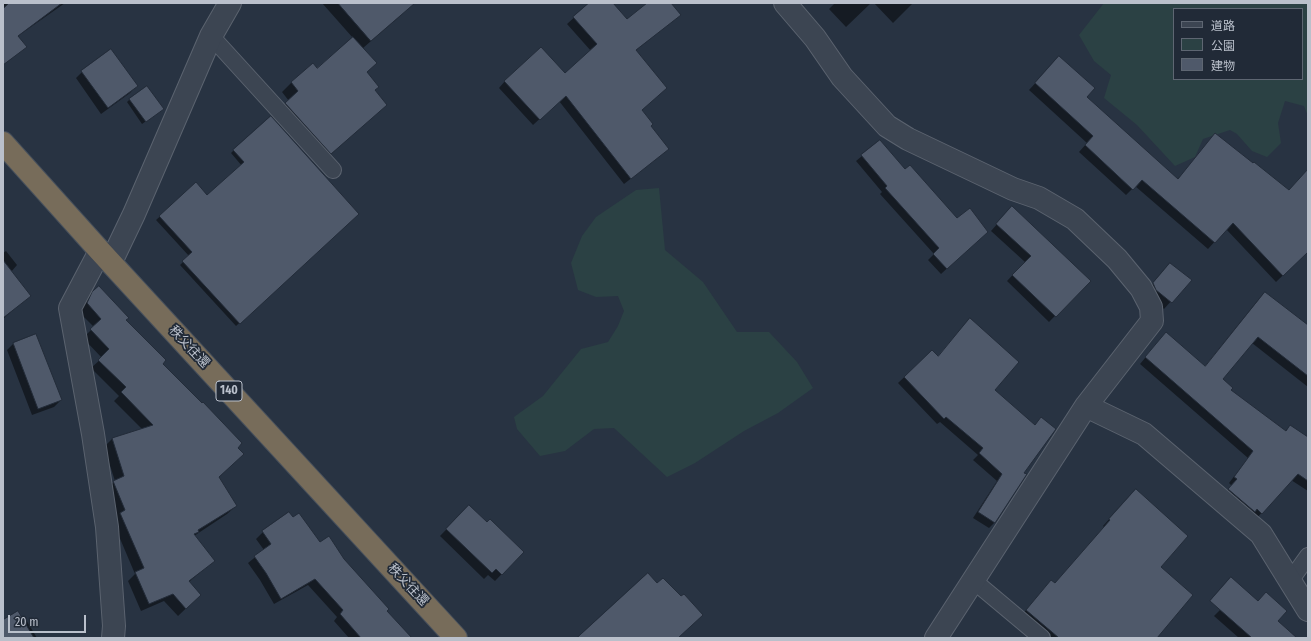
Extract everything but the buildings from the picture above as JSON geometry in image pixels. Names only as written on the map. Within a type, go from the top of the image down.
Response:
[{"type":"highway","name":"秩父往還","points":[[3,143],[105,257],[456,638]]},
{"type":"street","points":[[113,638],[114,626],[108,527],[70,308],[134,214],[211,36],[230,3]]},
{"type":"street","points":[[785,3],[815,38],[842,77],[887,126],[908,139],[1013,189],[1039,198],[1075,219],[1118,259],[1141,288],[1151,307],[1152,321],[1086,406],[936,638]]},
{"type":"street","points":[[1086,406],[1144,434],[1193,474],[1261,534],[1308,610]]},
{"type":"lane","points":[[211,36],[333,170]]},
{"type":"lane","points":[[1290,581],[1308,556]]},
{"type":"lane","points":[[974,581],[1042,638]]},
{"type":"green space","points":[[1104,3],[1308,3],[1308,116],[1304,106],[1285,101],[1278,123],[1281,143],[1267,157],[1252,151],[1237,134],[1230,130],[1203,139],[1195,157],[1175,166],[1137,125],[1104,98],[1111,75],[1094,61],[1079,35]]},
{"type":"green space","points":[[659,188],[665,250],[703,282],[737,332],[769,332],[797,362],[813,388],[778,413],[744,431],[695,463],[667,477],[614,428],[594,429],[565,451],[540,456],[517,429],[514,417],[543,396],[581,349],[608,342],[618,326],[624,311],[618,296],[596,297],[578,290],[571,263],[582,236],[596,217],[636,190]]}]
